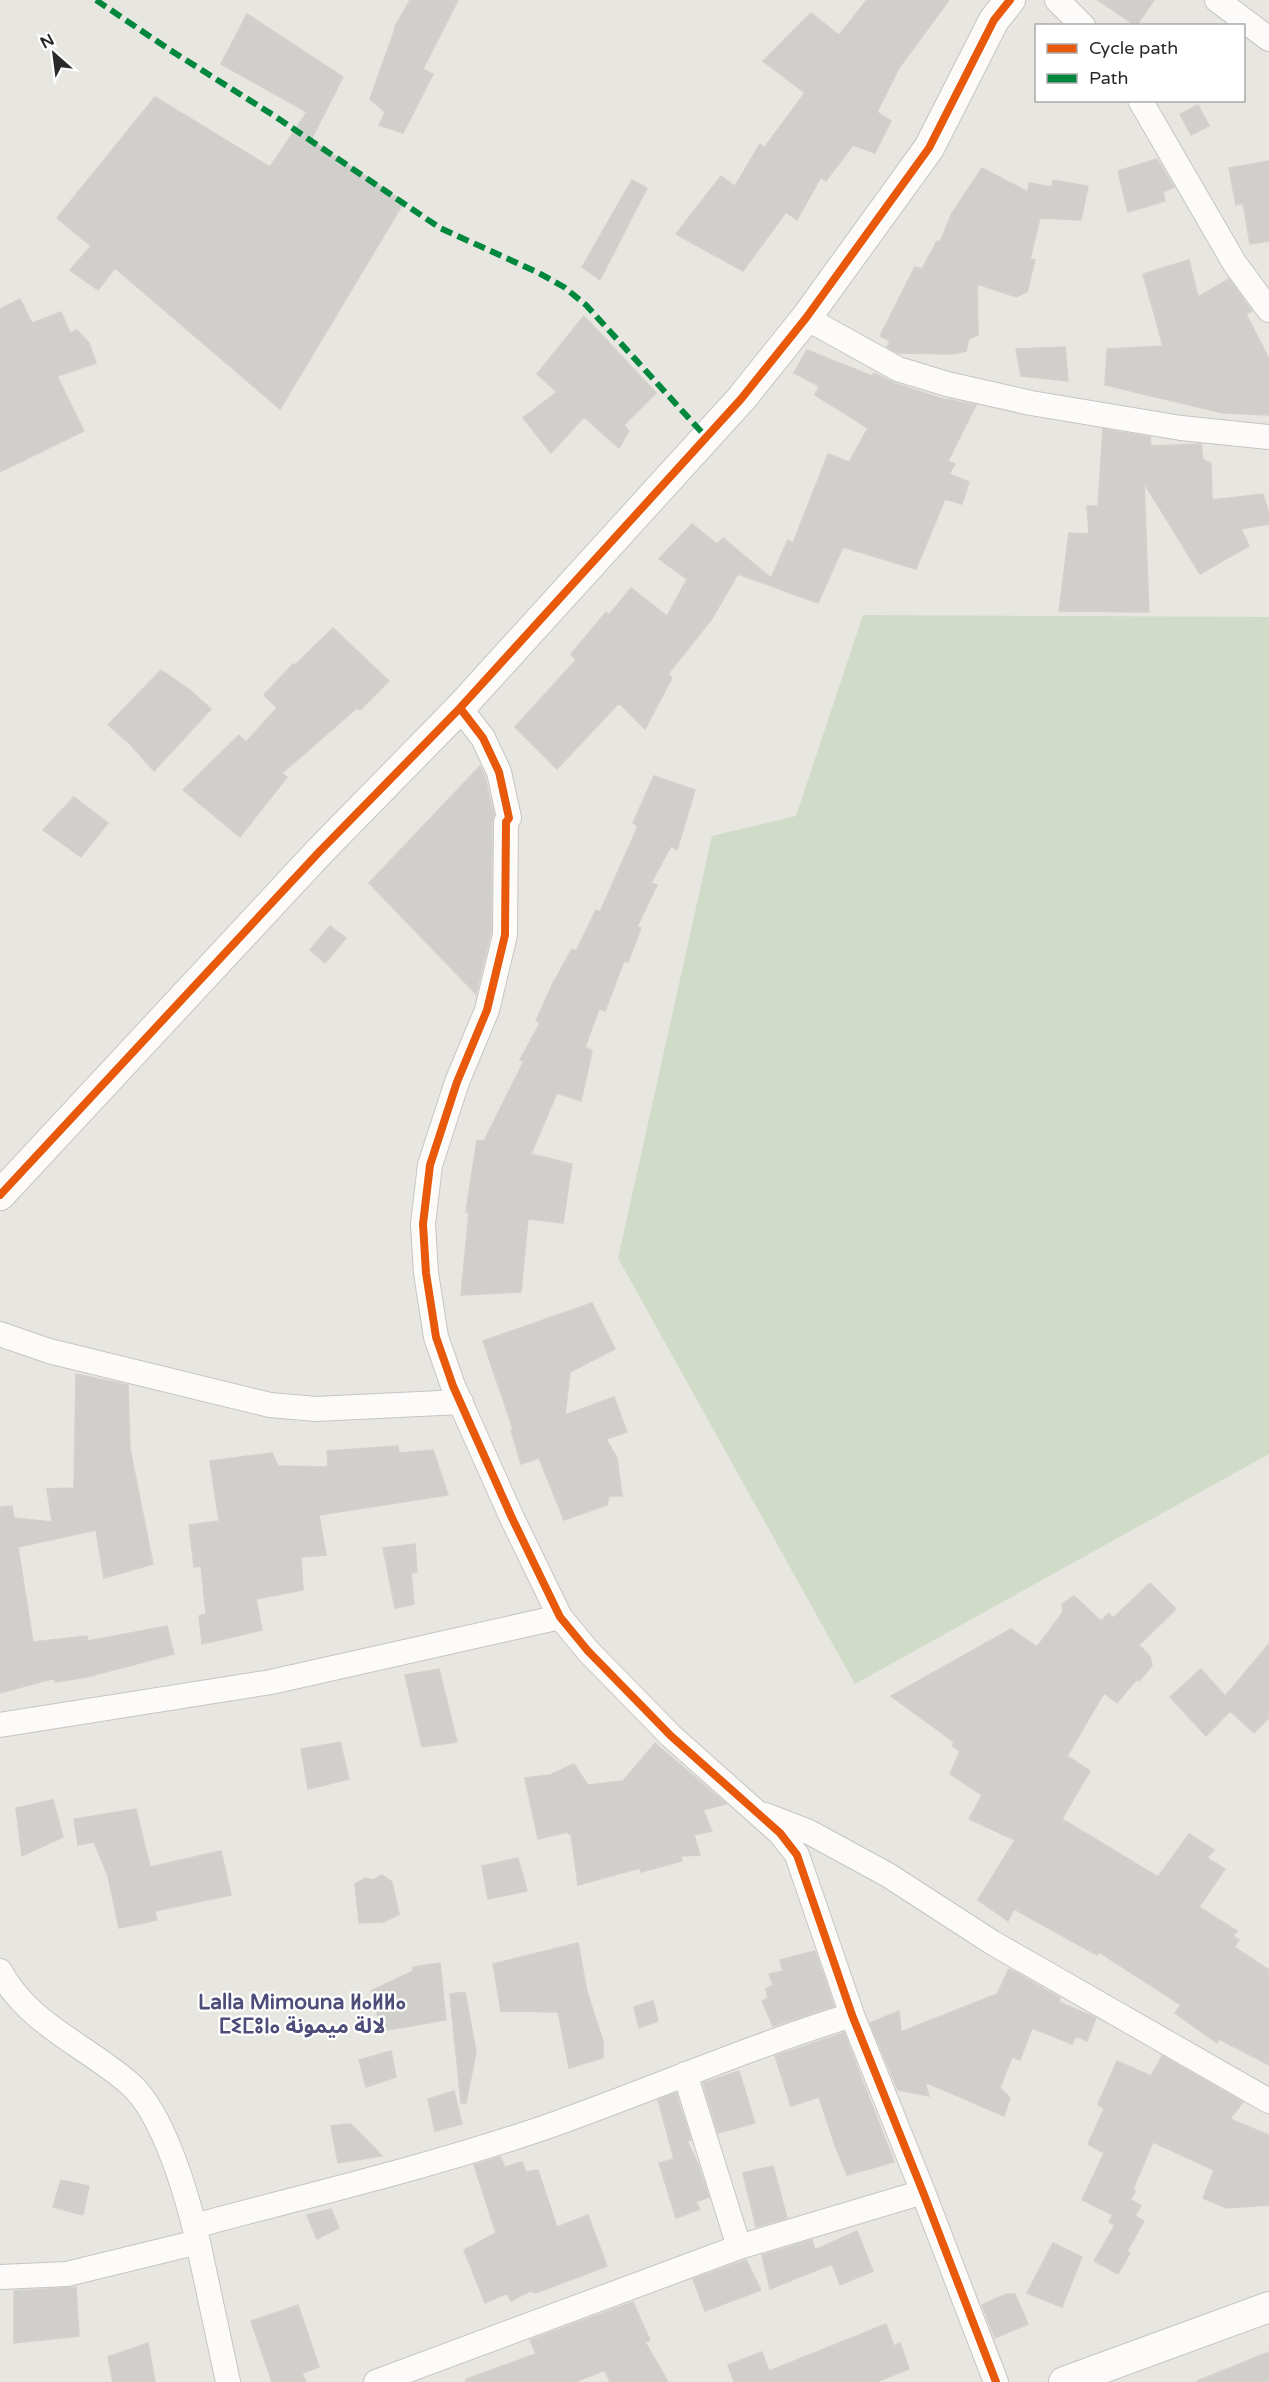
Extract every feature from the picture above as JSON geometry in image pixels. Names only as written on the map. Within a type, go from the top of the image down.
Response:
[{"type":"street","points":[[0,1195],[320,850],[460,708],[741,399],[806,318],[929,148],[994,20],[1010,0]]},
{"type":"street","points":[[1057,0],[1081,24]]},
{"type":"street","points":[[1217,0],[1269,39]]},
{"type":"street","points":[[1141,102],[1235,264],[1269,310]]},
{"type":"street","points":[[806,318],[898,369],[947,384],[1031,403],[1181,428],[1269,437]]},
{"type":"street","points":[[460,708],[483,738],[499,772],[509,818],[506,822],[505,935],[487,1010],[457,1082],[430,1166],[423,1224],[426,1273],[436,1337],[461,1402],[512,1518],[560,1617],[588,1652],[671,1736],[758,1812],[780,1833],[797,1855],[852,2015],[996,2382]]},
{"type":"street","points":[[0,1334],[49,1351],[270,1405],[316,1410],[461,1402]]},
{"type":"street","points":[[0,1725],[271,1682],[560,1617]]},
{"type":"street","points":[[758,1812],[809,1832],[888,1875],[993,1943],[1269,2101]]},
{"type":"street","points":[[0,1971],[8,1985],[33,2012],[132,2085],[154,2115],[187,2198],[228,2382]]},
{"type":"street","points":[[0,2277],[67,2274],[165,2248],[196,2234],[547,2126],[799,2031],[852,2015]]},
{"type":"street","points":[[685,2074],[739,2247]]},
{"type":"street","points":[[376,2382],[739,2247],[923,2192]]},
{"type":"street","points":[[1064,2382],[1269,2307]]},
{"type":"green space","points":[[863,615],[1269,617],[1269,1454],[855,1684],[618,1258],[712,836],[796,816]]},
{"type":"building","points":[[410,0],[458,0],[423,69],[433,74],[403,133],[379,125],[385,112],[370,99],[394,28]]},
{"type":"building","points":[[867,0],[949,0],[899,68],[877,112],[891,121],[875,153],[853,145],[826,181],[821,177],[797,220],[786,212],[743,271],[676,234],[721,176],[735,186],[760,144],[764,148],[805,93],[763,61],[811,13],[839,35]]},
{"type":"building","points":[[1098,0],[1154,0],[1137,24],[1133,24]]},
{"type":"building","points":[[247,14],[343,77],[311,140],[404,202],[280,409],[115,268],[98,290],[70,270],[91,246],[57,218],[155,97],[270,167],[307,112],[221,64]]},
{"type":"building","points":[[1198,105],[1209,126],[1191,135],[1180,114]]},
{"type":"building","points":[[1157,159],[1174,187],[1163,192],[1165,201],[1128,212],[1118,171]]},
{"type":"building","points":[[1269,161],[1269,241],[1250,244],[1243,203],[1236,205],[1229,168]]},
{"type":"building","points":[[982,168],[1028,192],[1029,183],[1052,187],[1053,180],[1088,186],[1081,220],[1040,218],[1030,259],[1035,260],[1027,292],[1016,297],[977,284],[978,335],[969,339],[966,351],[952,354],[898,353],[887,347],[890,341],[880,336],[915,267],[922,269],[937,241],[940,242],[952,213]]},
{"type":"building","points":[[632,180],[647,188],[600,280],[582,267]]},
{"type":"building","points":[[1189,260],[1198,297],[1229,279],[1252,311],[1246,314],[1269,359],[1269,415],[1223,413],[1105,385],[1107,349],[1163,346],[1143,274]]},
{"type":"building","points":[[20,299],[32,323],[61,312],[70,333],[77,330],[89,343],[96,363],[57,376],[84,431],[0,472],[0,309]]},
{"type":"building","points":[[584,316],[656,393],[624,425],[629,431],[619,448],[584,417],[551,453],[523,418],[557,392],[537,374]]},
{"type":"building","points":[[1065,347],[1068,381],[1021,376],[1016,349]]},
{"type":"building","points":[[807,350],[872,376],[874,373],[894,383],[946,400],[976,405],[948,461],[955,464],[949,474],[969,482],[962,504],[945,499],[916,569],[843,547],[818,603],[738,574],[711,620],[668,674],[672,678],[645,729],[619,703],[557,769],[515,727],[576,660],[571,654],[606,612],[609,615],[631,588],[667,616],[687,579],[659,559],[692,524],[717,544],[723,538],[771,578],[788,540],[793,543],[828,454],[849,462],[868,428],[815,395],[819,386],[794,373]]},
{"type":"building","points":[[1103,429],[1150,437],[1151,446],[1201,444],[1203,460],[1211,463],[1212,500],[1263,494],[1269,514],[1269,524],[1241,529],[1249,546],[1200,574],[1144,483],[1149,612],[1059,611],[1069,533],[1089,534],[1087,506],[1098,506]]},
{"type":"building","points":[[333,628],[389,681],[360,710],[357,708],[282,773],[287,777],[240,837],[183,790],[239,735],[246,742],[277,708],[264,695],[293,664],[295,665]]},
{"type":"building","points":[[161,670],[190,690],[211,709],[154,771],[130,744],[108,725]]},
{"type":"building","points":[[480,766],[494,815],[492,822],[491,933],[476,994],[369,883]]},
{"type":"building","points":[[654,776],[695,790],[677,850],[671,846],[651,883],[657,885],[637,927],[641,928],[628,962],[624,961],[605,1011],[599,1009],[585,1047],[592,1051],[581,1101],[557,1093],[531,1154],[572,1164],[563,1223],[528,1219],[521,1292],[461,1295],[469,1212],[466,1212],[477,1140],[484,1141],[524,1061],[520,1060],[540,1023],[536,1021],[553,983],[572,949],[576,951],[596,910],[600,912],[638,826],[633,823]]},
{"type":"building","points":[[74,797],[108,823],[81,857],[43,830]]},
{"type":"building","points":[[330,926],[346,938],[325,963],[310,950]]},
{"type":"building","points":[[592,1303],[615,1349],[570,1372],[565,1415],[614,1397],[627,1432],[606,1439],[617,1458],[622,1496],[609,1496],[607,1505],[564,1520],[539,1458],[521,1464],[511,1430],[513,1429],[483,1341]]},
{"type":"building","points":[[76,1374],[128,1385],[130,1449],[153,1564],[104,1578],[96,1530],[18,1547],[33,1642],[87,1636],[88,1641],[167,1626],[174,1654],[87,1677],[55,1682],[55,1678],[0,1693],[0,1507],[12,1506],[14,1518],[52,1522],[47,1489],[74,1488]]},
{"type":"building","points":[[398,1446],[399,1453],[433,1450],[448,1495],[319,1515],[326,1555],[301,1557],[303,1590],[256,1599],[262,1630],[202,1644],[199,1616],[206,1614],[201,1566],[194,1567],[189,1525],[219,1521],[210,1461],[272,1453],[278,1466],[328,1467],[327,1451]]},
{"type":"building","points":[[415,1544],[417,1572],[411,1573],[414,1604],[395,1608],[383,1548]]},
{"type":"building","points":[[1150,1583],[1176,1609],[1139,1645],[1150,1656],[1152,1666],[1139,1681],[1137,1679],[1117,1703],[1104,1693],[1067,1756],[1090,1771],[1062,1819],[1158,1877],[1189,1834],[1214,1850],[1207,1858],[1225,1869],[1199,1907],[1237,1931],[1233,1936],[1239,1940],[1234,1947],[1269,1970],[1269,2065],[1219,2039],[1217,2043],[1175,2013],[1181,2005],[1099,1952],[1097,1955],[1014,1909],[1008,1921],[978,1900],[1015,1840],[969,1819],[982,1795],[950,1774],[960,1751],[952,1746],[954,1742],[891,1696],[1011,1629],[1037,1647],[1063,1612],[1062,1604],[1074,1596],[1101,1621],[1109,1613],[1113,1618]]},
{"type":"building","points":[[1269,1644],[1269,1718],[1254,1733],[1230,1711],[1206,1736],[1170,1697],[1201,1669],[1225,1696]]},
{"type":"building","points":[[439,1669],[457,1742],[422,1747],[405,1675]]},
{"type":"building","points":[[340,1742],[349,1779],[308,1789],[301,1749]]},
{"type":"building","points":[[655,1743],[726,1804],[703,1810],[712,1831],[694,1835],[700,1855],[681,1856],[682,1861],[641,1872],[640,1868],[578,1885],[571,1834],[568,1832],[538,1839],[525,1778],[550,1775],[574,1764],[588,1785],[623,1781]]},
{"type":"building","points":[[53,1800],[63,1837],[22,1856],[16,1808]]},
{"type":"building","points":[[136,1809],[150,1867],[221,1851],[231,1895],[155,1911],[157,1920],[119,1928],[108,1876],[94,1842],[78,1845],[74,1819]]},
{"type":"building","points":[[518,1858],[527,1891],[488,1899],[482,1866]]},
{"type":"building","points":[[382,1875],[392,1882],[399,1914],[384,1922],[359,1923],[355,1884],[365,1878],[373,1880]]},
{"type":"building","points":[[578,1943],[587,1992],[603,2041],[603,2058],[569,2068],[558,2012],[501,2011],[493,1964]]},
{"type":"building","points":[[815,1951],[834,2006],[773,2026],[762,2001],[768,1998],[766,1989],[773,1985],[769,1974],[783,1971],[780,1960]]},
{"type":"building","points":[[440,1963],[446,2020],[382,2031],[371,1991],[413,1971],[413,1967]]},
{"type":"building","points":[[1009,1969],[1060,1998],[1059,2002],[1096,2018],[1087,2041],[1076,2036],[1072,2044],[1032,2028],[1020,2060],[1012,2057],[1000,2088],[1010,2098],[1004,2116],[925,2082],[929,2096],[898,2090],[870,2023],[899,2011],[901,2032],[997,1994]]},
{"type":"building","points":[[465,1992],[476,2052],[466,2103],[461,2103],[450,1994]]},
{"type":"building","points":[[653,2001],[658,2021],[639,2028],[634,2007]]},
{"type":"building","points":[[844,2033],[894,2162],[847,2175],[819,2097],[791,2106],[775,2056]]},
{"type":"building","points":[[391,2051],[396,2077],[366,2087],[359,2060]]},
{"type":"building","points":[[1162,2056],[1243,2102],[1230,2119],[1269,2135],[1269,2205],[1227,2208],[1203,2198],[1214,2170],[1153,2142],[1133,2189],[1136,2191],[1130,2199],[1141,2206],[1135,2216],[1144,2221],[1127,2251],[1130,2253],[1118,2274],[1094,2261],[1115,2225],[1109,2222],[1113,2215],[1082,2200],[1104,2153],[1088,2144],[1104,2109],[1098,2104],[1117,2061],[1151,2076]]},
{"type":"building","points":[[739,2071],[755,2123],[718,2133],[703,2083]]},
{"type":"building","points":[[454,2091],[462,2124],[435,2131],[428,2099]]},
{"type":"building","points":[[676,2093],[691,2140],[687,2141],[698,2164],[709,2197],[696,2202],[700,2209],[676,2218],[659,2163],[674,2159],[658,2100]]},
{"type":"building","points":[[351,2124],[382,2156],[338,2163],[331,2126]]},
{"type":"building","points":[[500,2157],[505,2167],[522,2162],[526,2172],[538,2170],[557,2227],[588,2215],[607,2266],[536,2293],[530,2291],[511,2301],[507,2293],[485,2303],[464,2250],[496,2233],[474,2165]]},
{"type":"building","points":[[773,2166],[787,2218],[756,2227],[743,2173]]},
{"type":"building","points":[[61,2180],[89,2186],[83,2215],[53,2207]]},
{"type":"building","points":[[331,2209],[339,2228],[317,2239],[307,2215]]},
{"type":"building","points":[[857,2231],[873,2271],[840,2285],[832,2264],[770,2289],[762,2255],[812,2240],[815,2250]]},
{"type":"building","points":[[1053,2243],[1082,2257],[1062,2307],[1027,2293]]},
{"type":"building","points":[[746,2260],[761,2290],[705,2311],[693,2279]]},
{"type":"building","points":[[76,2287],[79,2336],[14,2343],[14,2291]]},
{"type":"building","points":[[1006,2294],[1015,2294],[1028,2324],[995,2338],[982,2305]]},
{"type":"building","points":[[633,2302],[650,2340],[645,2342],[668,2382],[610,2382],[605,2370],[575,2382],[466,2382],[466,2379],[536,2354],[530,2340]]},
{"type":"building","points":[[298,2305],[319,2367],[302,2373],[306,2382],[272,2382],[251,2321]]},
{"type":"building","points":[[886,2324],[894,2346],[900,2343],[909,2369],[876,2382],[734,2382],[728,2365],[762,2352],[769,2371]]},
{"type":"building","points":[[148,2343],[155,2382],[113,2382],[108,2357]]},
{"type":"building","points":[[1269,2352],[1269,2382],[1197,2382],[1197,2381]]},
{"type":"marked path","points":[[96,0],[273,115],[440,228],[537,272],[564,287],[586,305],[706,437]]},
{"type":"cycle path","points":[[0,1195],[320,851],[460,708],[741,399],[806,318],[929,148],[994,20],[1010,0]]},
{"type":"cycle path","points":[[460,708],[483,738],[499,772],[509,818],[506,822],[505,935],[487,1010],[457,1082],[430,1165],[423,1224],[426,1273],[436,1337],[453,1386],[512,1518],[560,1617],[588,1651],[671,1736],[780,1833],[797,1855],[852,2015],[996,2382]]},
{"type":"district","name":"Lalla Mimouna ⵍⴰⵍⵍⴰ ⵎⵉⵎⵓⵏⴰ لالة ميمونة","points":[[302,2014]]}]
